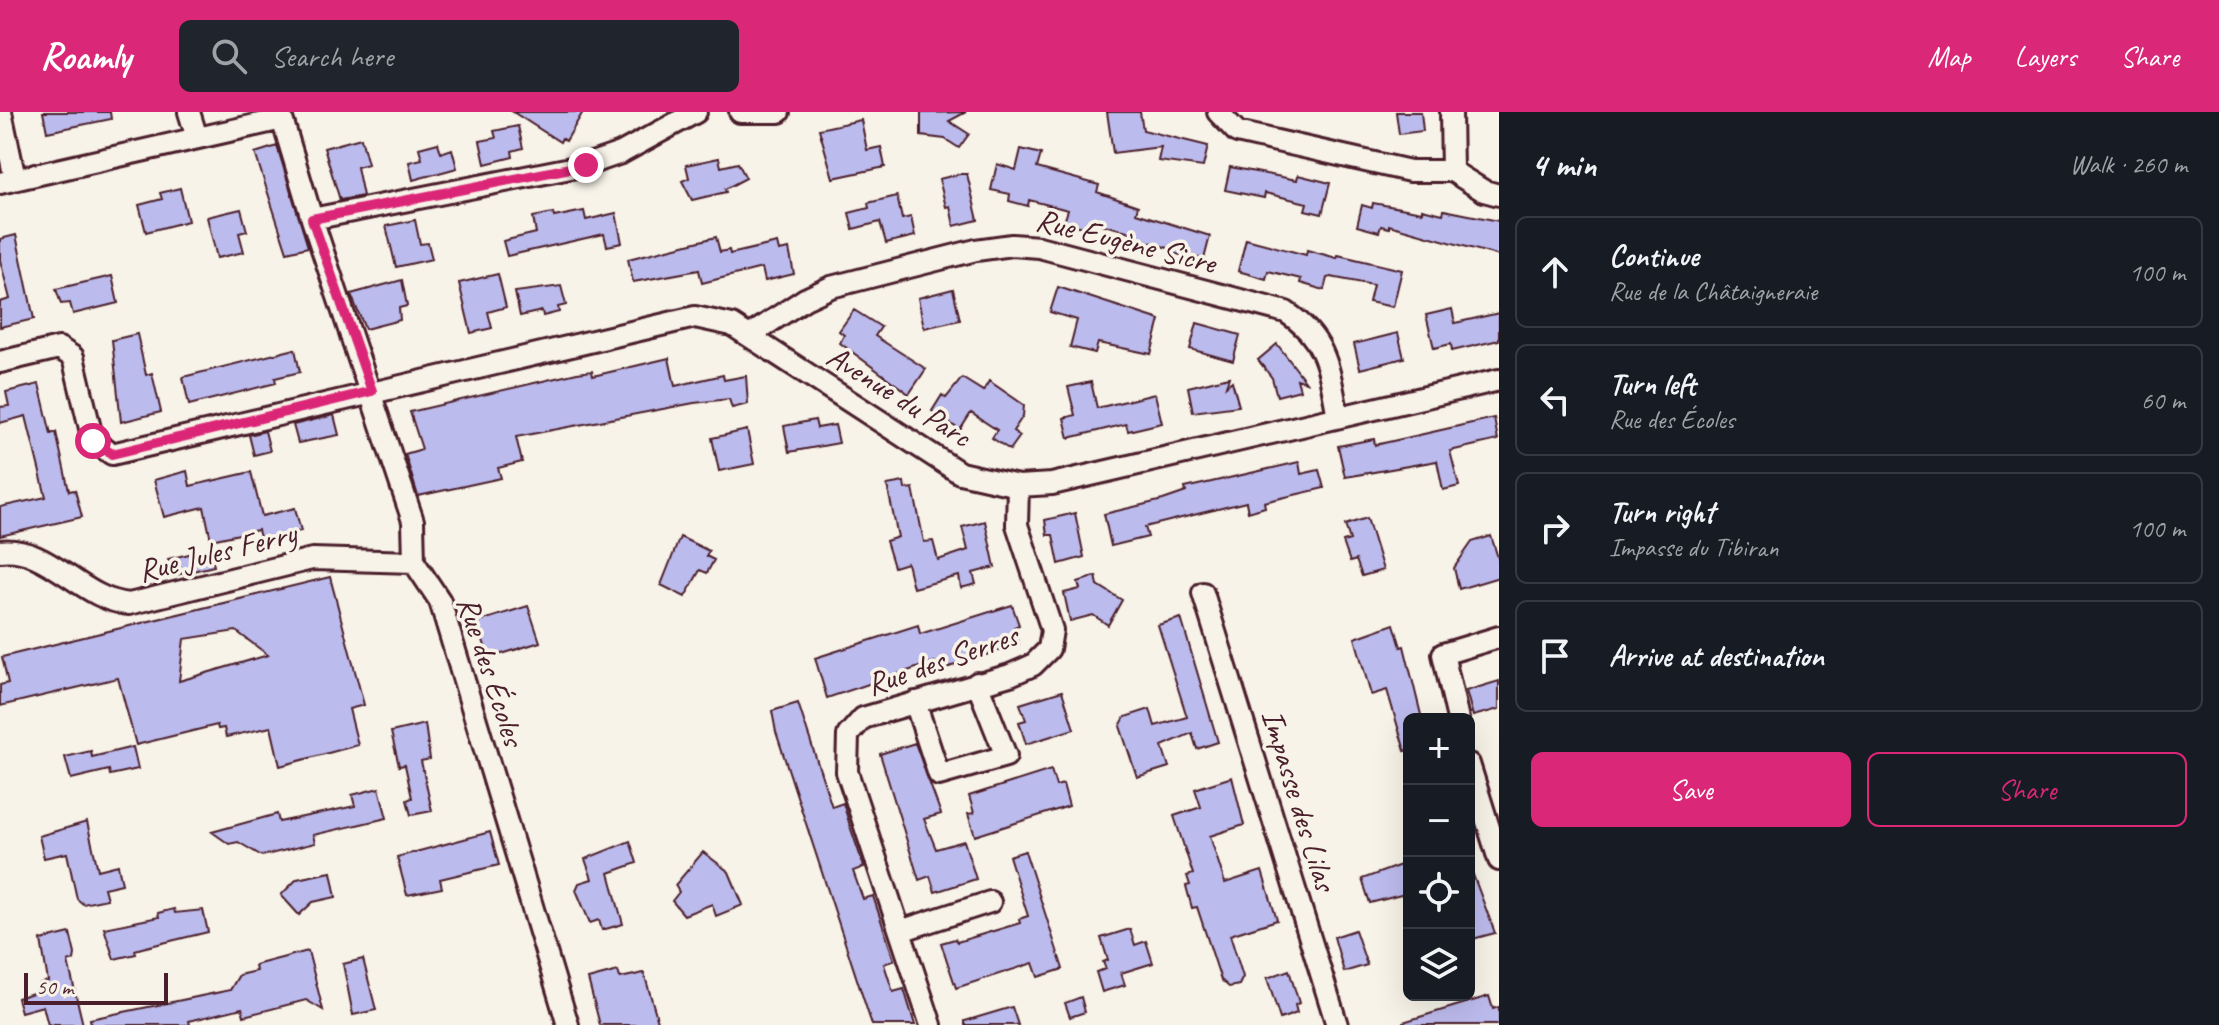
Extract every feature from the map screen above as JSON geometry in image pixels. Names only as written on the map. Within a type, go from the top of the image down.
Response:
[{"type":"street","points":[[1,112],[8,181],[197,138],[281,115],[312,219],[413,521],[414,562]]},
{"type":"street","points":[[189,112],[197,138]]},
{"type":"street","points":[[312,219],[586,165],[621,153],[696,112]]},
{"type":"street","points":[[740,112],[779,112]]},
{"type":"street","points":[[1218,112],[1237,132],[1410,171],[1452,171],[1484,191],[1499,195]]},
{"type":"street","points":[[1451,112],[1452,171]]},
{"type":"street","name":"Rue Eugène Sicre","points":[[749,336],[805,299],[831,287],[976,250],[1012,245],[1039,247],[1286,312],[1307,326],[1321,344],[1338,417]]},
{"type":"street","name":"Avenue du Parc","points":[[0,362],[59,348],[67,351],[73,357],[93,441],[112,454],[695,317],[732,325],[960,473],[1018,486],[1052,484],[1499,380]]},
{"type":"street","name":"Rue des Serres","points":[[931,1025],[847,772],[848,735],[863,718],[1033,665],[1049,649],[1052,630],[1017,525],[1018,486]]},
{"type":"street","name":"Rue Jules Ferry","points":[[0,551],[18,549],[100,597],[129,604],[312,559],[414,562]]},
{"type":"street","name":"Rue des Écoles","points":[[414,562],[440,601],[568,1025]]},
{"type":"street","name":"Impasse des Lilas","points":[[1203,593],[1337,1025]]},
{"type":"street","points":[[1457,713],[1443,654],[1499,637]]},
{"type":"street","points":[[915,702],[939,775],[1006,756],[977,683]]},
{"type":"street","points":[[1475,783],[1499,860]]},
{"type":"street","points":[[900,931],[990,902]]},
{"type":"building","points":[[43,112],[110,112],[111,119],[47,132]]},
{"type":"building","points":[[513,112],[583,112],[566,141],[562,138],[560,142]]},
{"type":"building","points":[[966,112],[949,121],[969,134],[959,148],[945,139],[921,136],[921,113]]},
{"type":"building","points":[[1107,112],[1140,112],[1143,130],[1208,146],[1203,167],[1158,161],[1161,147],[1113,153]]},
{"type":"building","points":[[1396,112],[1421,112],[1423,131],[1399,134]]},
{"type":"building","points":[[861,120],[867,150],[881,147],[885,167],[833,178],[819,129]]},
{"type":"building","points":[[518,126],[523,148],[512,151],[513,157],[485,164],[480,141],[496,138],[494,131]]},
{"type":"building","points":[[361,138],[368,164],[357,167],[363,196],[340,200],[324,148]]},
{"type":"building","points":[[438,143],[441,153],[452,149],[457,168],[413,180],[409,162],[422,159],[419,148]]},
{"type":"building","points":[[277,146],[308,247],[287,252],[255,153]]},
{"type":"building","points":[[1021,149],[1041,154],[1037,168],[1099,185],[1097,192],[1138,206],[1136,213],[1210,236],[1204,259],[1170,253],[1171,249],[1130,236],[1131,232],[1089,221],[1087,228],[1064,222],[1068,210],[1029,200],[1028,206],[1009,201],[1010,194],[991,190],[997,164],[1016,170]]},
{"type":"building","points":[[719,158],[721,167],[738,163],[746,178],[725,189],[726,192],[692,200],[682,181],[689,178],[686,165]]},
{"type":"building","points":[[1230,167],[1297,180],[1298,175],[1330,183],[1322,214],[1305,210],[1307,203],[1265,193],[1264,198],[1225,190]]},
{"type":"building","points":[[967,174],[978,220],[954,226],[939,179]]},
{"type":"building","points":[[180,188],[188,221],[146,232],[139,205],[162,199],[160,193]]},
{"type":"building","points":[[897,196],[902,219],[911,217],[915,236],[886,243],[880,222],[853,229],[849,213],[869,208],[868,203]]},
{"type":"building","points":[[1373,203],[1422,212],[1422,209],[1443,214],[1444,210],[1499,221],[1499,256],[1389,225],[1389,228],[1381,226],[1379,232],[1357,226],[1362,205],[1372,208]]},
{"type":"building","points":[[241,209],[247,231],[239,233],[244,252],[217,258],[207,217]]},
{"type":"building","points":[[584,211],[586,220],[616,213],[622,243],[607,246],[604,234],[507,256],[503,241],[536,233],[533,217],[553,213],[554,217]]},
{"type":"building","points":[[415,220],[420,244],[428,243],[432,259],[396,267],[386,226]]},
{"type":"building","points":[[16,235],[34,319],[0,327],[0,302],[10,299],[0,260],[0,239]]},
{"type":"building","points":[[716,237],[720,252],[729,250],[730,254],[777,243],[779,251],[789,249],[794,274],[765,281],[762,268],[702,283],[699,270],[633,282],[628,259]]},
{"type":"building","points":[[1246,239],[1306,255],[1307,250],[1402,270],[1393,307],[1369,302],[1373,285],[1331,277],[1327,278],[1324,290],[1300,283],[1301,279],[1268,271],[1266,279],[1238,271]]},
{"type":"building","points":[[498,274],[506,307],[488,312],[492,328],[471,333],[459,283]]},
{"type":"building","points":[[112,276],[118,303],[73,314],[70,303],[61,304],[56,289]]},
{"type":"building","points":[[402,280],[407,306],[399,308],[400,320],[365,329],[351,294]]},
{"type":"building","points":[[561,286],[566,305],[558,307],[559,312],[543,316],[542,311],[520,316],[515,292]]},
{"type":"building","points":[[1058,287],[1160,320],[1151,354],[1098,343],[1095,353],[1070,347],[1077,320],[1050,312]]},
{"type":"building","points":[[953,289],[960,320],[924,328],[918,298]]},
{"type":"building","points":[[1452,309],[1455,323],[1499,313],[1499,340],[1452,351],[1451,344],[1434,348],[1426,315]]},
{"type":"building","points":[[854,310],[881,327],[875,336],[926,369],[909,394],[840,343],[844,335],[839,331]]},
{"type":"building","points":[[1197,323],[1240,335],[1233,361],[1190,349]]},
{"type":"building","points":[[1398,333],[1404,358],[1360,369],[1354,344]]},
{"type":"building","points":[[137,334],[146,375],[152,373],[161,412],[121,422],[112,340]]},
{"type":"building","points":[[1277,344],[1306,382],[1297,379],[1300,390],[1277,396],[1272,378],[1258,360]]},
{"type":"building","points":[[295,349],[300,372],[275,378],[276,383],[189,405],[183,377]]},
{"type":"building","points":[[669,358],[675,386],[723,375],[724,380],[746,376],[748,404],[732,408],[729,399],[694,403],[516,437],[522,462],[498,468],[501,478],[418,496],[405,454],[422,449],[410,412],[577,373],[592,371],[593,376]]},
{"type":"building","points":[[1229,377],[1226,386],[1232,381],[1239,406],[1193,412],[1188,387]]},
{"type":"building","points":[[962,378],[983,391],[989,381],[1024,405],[1023,416],[1013,431],[1020,436],[1010,450],[992,438],[997,430],[971,413],[960,430],[932,411],[942,395],[946,398]]},
{"type":"building","points":[[1091,382],[1097,408],[1155,394],[1162,423],[1128,431],[1126,424],[1069,438],[1064,418],[1075,415],[1068,387]]},
{"type":"building","points":[[39,384],[51,434],[56,432],[69,491],[75,490],[82,517],[0,536],[0,507],[46,497],[26,416],[0,423],[0,407],[9,406],[6,392]]},
{"type":"building","points":[[334,415],[339,435],[298,443],[293,425]]},
{"type":"building","points":[[1494,418],[1498,440],[1450,451],[1459,486],[1443,490],[1437,461],[1345,477],[1338,446],[1374,439],[1375,445]]},
{"type":"building","points":[[815,420],[817,428],[835,425],[839,443],[789,452],[784,426]]},
{"type":"building","points":[[747,430],[754,464],[719,471],[712,438]]},
{"type":"building","points":[[265,431],[270,451],[254,455],[249,435]]},
{"type":"building","points":[[1299,462],[1301,474],[1319,470],[1324,488],[1264,502],[1265,507],[1248,512],[1246,502],[1145,527],[1148,537],[1111,546],[1104,514],[1163,500],[1186,492],[1185,488]]},
{"type":"building","points":[[187,471],[190,486],[251,472],[262,516],[295,508],[301,531],[286,534],[287,539],[262,545],[258,530],[211,540],[204,507],[164,517],[154,480]]},
{"type":"building","points":[[904,482],[905,489],[913,488],[924,542],[933,541],[938,560],[968,550],[962,527],[985,521],[995,567],[973,573],[976,584],[961,588],[959,576],[913,588],[907,563],[894,567],[886,541],[898,537],[887,485]]},
{"type":"building","points":[[1075,513],[1084,557],[1059,564],[1053,535],[1047,535],[1045,520]]},
{"type":"building","points":[[1367,518],[1383,570],[1362,576],[1356,560],[1350,562],[1343,542],[1350,540],[1345,525]]},
{"type":"building","points":[[1491,536],[1499,561],[1499,577],[1459,589],[1454,568],[1472,542]]},
{"type":"building","points":[[680,537],[709,551],[706,556],[714,560],[707,573],[700,570],[685,597],[661,585]]},
{"type":"building","points":[[210,549],[214,566],[171,576],[168,559]]},
{"type":"building","points":[[1096,576],[1098,585],[1122,600],[1108,625],[1093,615],[1070,621],[1064,593],[1080,589],[1078,582]]},
{"type":"building","points":[[330,577],[364,705],[349,709],[358,745],[280,766],[271,727],[226,737],[224,728],[218,729],[217,725],[136,745],[118,678],[0,706],[0,685],[8,683],[2,657]],"holes":[[[236,631],[268,655],[179,681],[184,639]]]},
{"type":"building","points":[[1012,605],[1019,625],[1014,627],[1019,644],[937,671],[934,662],[827,698],[815,658],[918,625],[920,634]]},
{"type":"building","points":[[528,606],[540,642],[489,658],[477,622]]},
{"type":"building","points":[[1181,618],[1218,742],[1197,749],[1192,733],[1162,746],[1169,767],[1137,777],[1120,726],[1125,717],[1150,709],[1155,726],[1187,717],[1158,625]]},
{"type":"building","points":[[1394,624],[1401,647],[1404,646],[1421,713],[1403,713],[1403,744],[1387,690],[1371,695],[1355,638]]},
{"type":"building","points":[[1499,681],[1499,709],[1475,715],[1466,691]]},
{"type":"building","points":[[1062,691],[1074,729],[1026,744],[1019,722],[1026,720],[1020,704]]},
{"type":"building","points":[[798,703],[832,807],[843,803],[864,867],[853,871],[863,899],[873,896],[894,960],[884,964],[893,992],[904,989],[915,1025],[872,1025],[776,732],[772,711]]},
{"type":"building","points":[[425,724],[430,759],[421,761],[432,811],[411,815],[407,800],[412,798],[405,765],[399,766],[391,732]]},
{"type":"building","points":[[915,743],[941,814],[924,819],[936,849],[964,841],[976,879],[935,892],[930,876],[919,880],[880,754]]},
{"type":"building","points":[[133,747],[138,769],[110,775],[109,770],[71,779],[65,757],[91,751],[92,757]]},
{"type":"building","points":[[1051,770],[1056,786],[1063,784],[1069,806],[975,836],[968,814],[974,813],[969,796]]},
{"type":"building","points":[[1232,777],[1244,825],[1210,836],[1225,883],[1262,871],[1277,920],[1230,935],[1243,977],[1239,985],[1229,987],[1221,980],[1197,907],[1192,908],[1186,886],[1190,885],[1187,876],[1193,874],[1174,816],[1201,807],[1195,789]]},
{"type":"building","points":[[379,788],[387,818],[313,835],[315,843],[262,856],[238,842],[229,844],[212,832],[277,814],[279,822],[355,806],[352,795]]},
{"type":"building","points":[[87,822],[98,870],[118,865],[122,884],[104,888],[107,899],[83,904],[77,899],[67,853],[44,858],[39,836]]},
{"type":"building","points":[[490,832],[499,865],[440,879],[442,888],[407,895],[397,857]]},
{"type":"building","points":[[630,841],[637,863],[609,873],[623,924],[602,930],[599,920],[590,923],[576,890],[579,883],[592,879],[585,859]]},
{"type":"building","points":[[1025,851],[1063,969],[1038,977],[1033,963],[956,988],[941,943],[955,939],[957,942],[1020,923],[1019,919],[1028,916],[1009,856]]},
{"type":"building","points":[[703,852],[729,872],[743,905],[716,916],[712,904],[684,915],[672,901],[679,892],[675,885]]},
{"type":"building","points":[[1403,864],[1403,895],[1370,903],[1362,879]]},
{"type":"building","points":[[331,872],[336,897],[313,902],[299,915],[281,895],[297,879]]},
{"type":"building","points":[[1475,880],[1495,933],[1475,938]]},
{"type":"building","points":[[174,909],[175,913],[203,910],[208,932],[135,950],[136,954],[114,959],[104,928],[159,917],[158,913]]},
{"type":"building","points":[[1130,929],[1135,945],[1146,941],[1153,963],[1121,973],[1125,985],[1102,992],[1096,972],[1106,969],[1103,962],[1108,960],[1101,938]]},
{"type":"building","points":[[1355,930],[1367,965],[1344,972],[1334,937]]},
{"type":"building","points":[[70,933],[75,954],[74,960],[68,962],[83,1025],[48,1025],[43,1006],[21,1012],[17,998],[33,993],[40,989],[39,984],[48,981],[41,940]]},
{"type":"building","points":[[308,951],[323,1010],[306,1000],[244,1016],[242,1008],[189,1021],[190,1025],[91,1025],[90,1019],[230,990],[239,975],[256,971],[255,965]]},
{"type":"building","points":[[363,959],[376,1010],[353,1015],[343,964]]},
{"type":"building","points":[[1289,970],[1299,1003],[1295,1005],[1297,1013],[1280,1019],[1267,978]]},
{"type":"building","points":[[618,971],[620,978],[644,973],[659,1025],[600,1025],[588,979]]},
{"type":"building","points":[[1489,996],[1493,1009],[1499,1007],[1499,1025],[1403,1025],[1403,1022]]},
{"type":"building","points":[[1081,997],[1085,1012],[1070,1017],[1065,1003]]},
{"type":"building","points":[[1012,1007],[1018,1025],[965,1025],[965,1021]]},
{"type":"route","points":[[93,441],[112,454],[372,391],[312,219],[586,165]]}]
